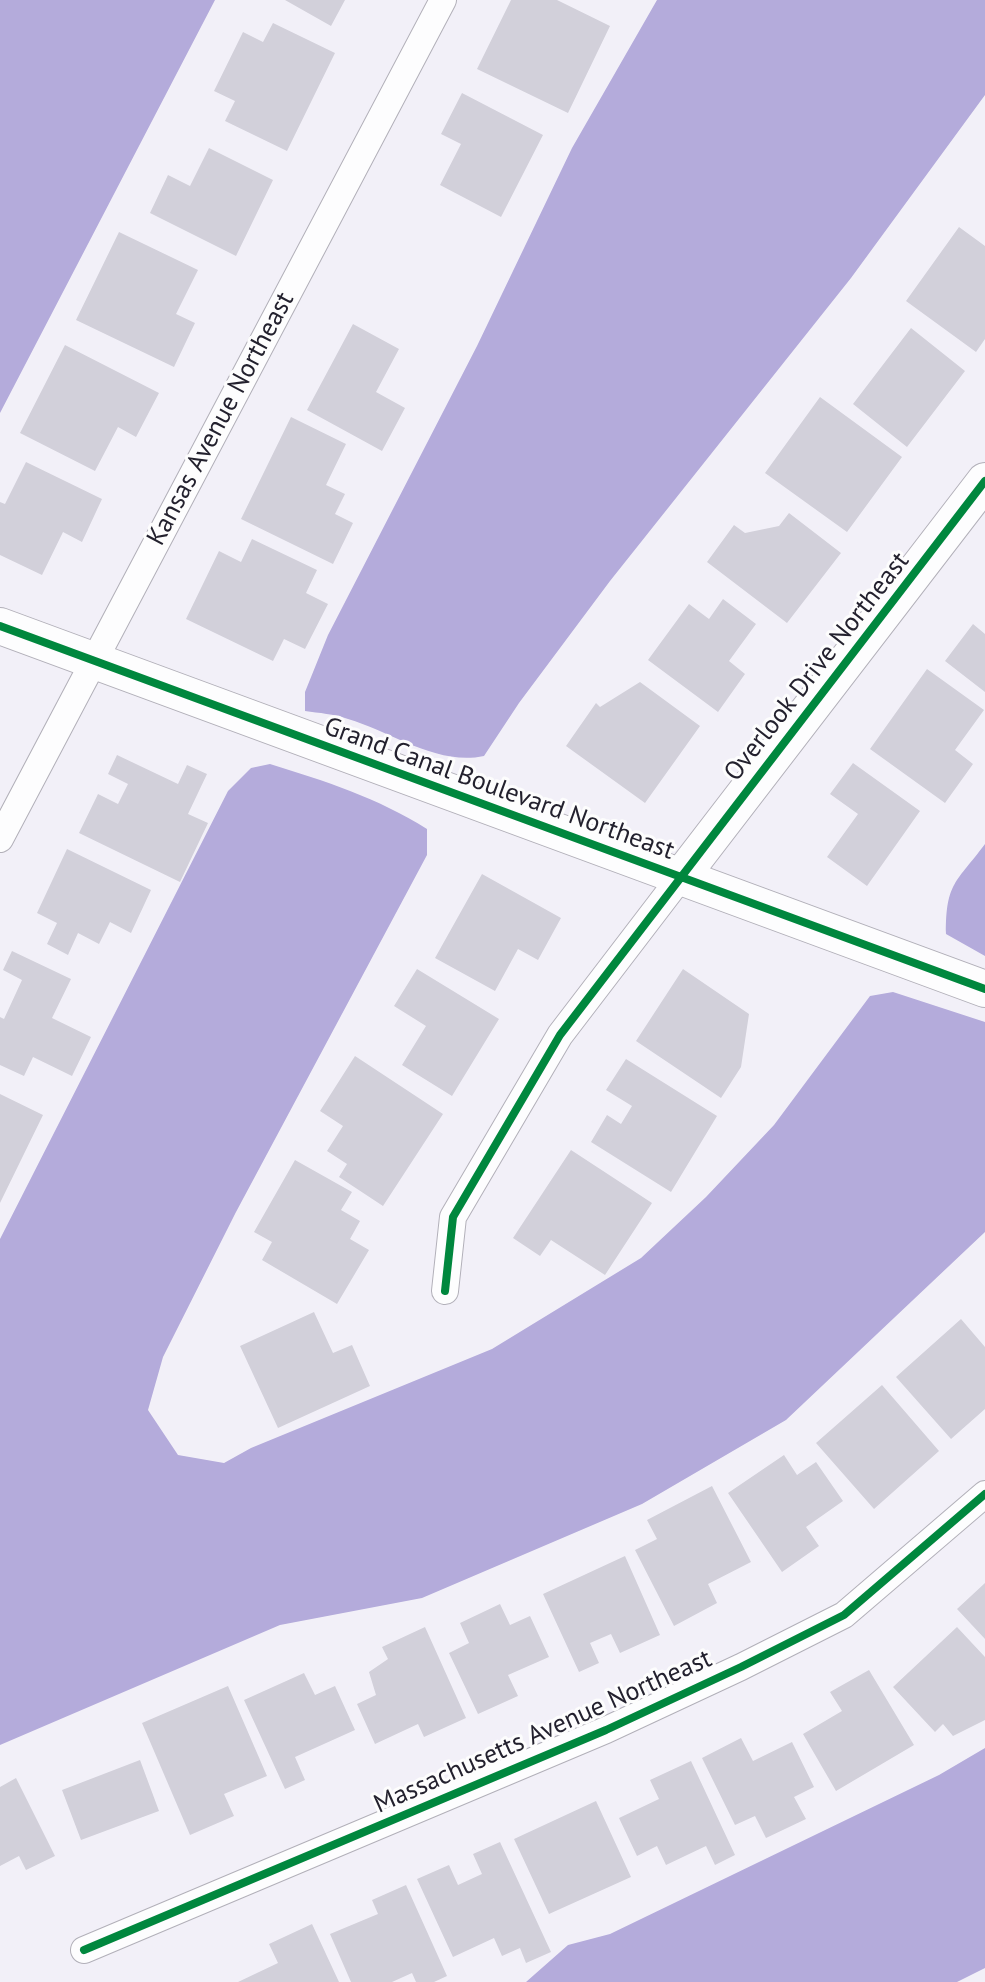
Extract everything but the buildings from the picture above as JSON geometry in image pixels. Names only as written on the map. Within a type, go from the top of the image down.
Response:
[{"type":"street","name":"Kansas Avenue Northeast","points":[[0,839],[443,0]]},
{"type":"street","name":"Overlook Drive Northeast","points":[[680,878],[985,481]]},
{"type":"street","name":"Grand Canal Boulevard Northeast","points":[[0,626],[985,989]]},
{"type":"street","points":[[445,1291],[453,1217],[560,1035],[680,878]]},
{"type":"street","name":"Massachusetts Avenue Northeast","points":[[84,1950],[606,1730],[844,1615],[985,1494]]},
{"type":"shaded area","points":[[0,0],[215,0],[0,413]]},
{"type":"shaded area","points":[[657,0],[985,0],[985,95],[851,278],[610,581],[519,703],[484,756],[466,758],[432,752],[348,719],[305,711],[305,692],[328,635],[477,346],[572,148]]},
{"type":"shaded area","points":[[270,764],[351,791],[427,829],[427,855],[236,1212],[163,1357],[148,1410],[178,1455],[224,1463],[251,1448],[492,1349],[641,1258],[706,1197],[774,1125],[870,996],[893,992],[985,1022],[985,1232],[786,1420],[642,1504],[422,1598],[280,1625],[0,1745],[0,1239],[228,791],[251,768]]},
{"type":"shaded area","points":[[985,844],[985,956],[946,934],[946,917],[955,884]]},
{"type":"shaded area","points":[[985,1748],[985,1968],[957,1982],[526,1982],[568,1945],[610,1934],[939,1775]]},
{"type":"cycle path","points":[[445,1291],[453,1217],[560,1035],[985,481]]},
{"type":"cycle path","points":[[0,626],[985,989]]},
{"type":"cycle path","points":[[84,1950],[606,1730],[844,1615],[985,1494]]}]
